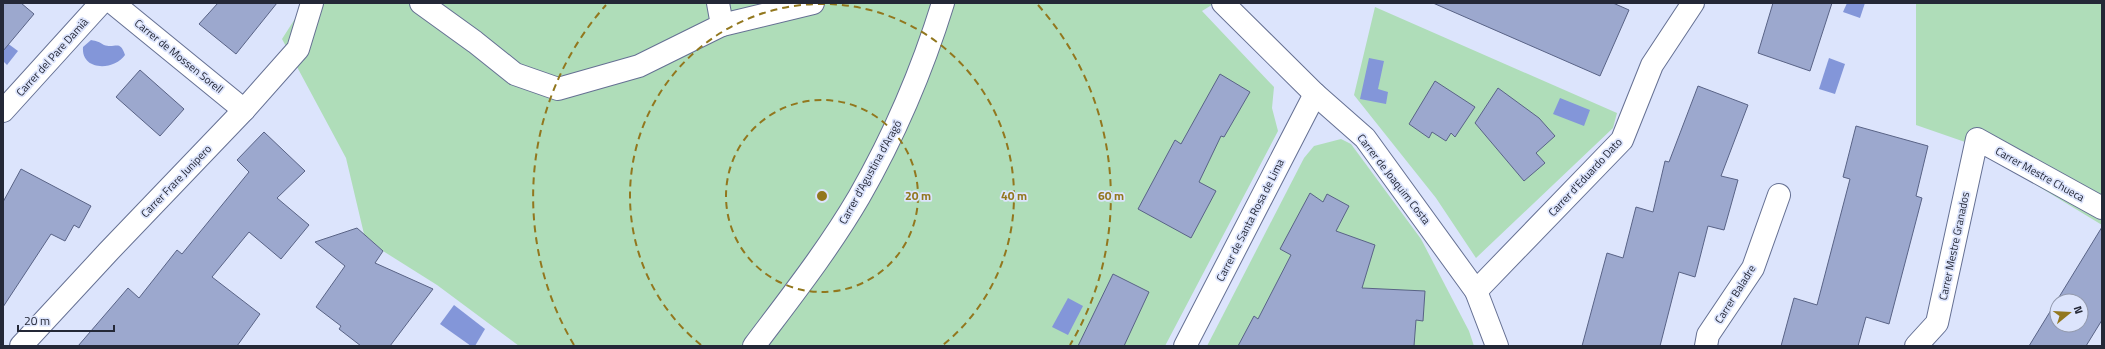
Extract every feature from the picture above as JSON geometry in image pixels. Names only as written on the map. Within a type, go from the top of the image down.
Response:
[{"type":"street","name":"Carrer del Pare Damià","points":[[3,111],[101,3]]},
{"type":"street","name":"Carrer de Mossen Sorell","points":[[114,3],[244,110]]},
{"type":"street","name":"Carrer Frare Junipero","points":[[21,346],[103,257],[244,110],[298,49],[312,3]]},
{"type":"street","points":[[421,3],[475,42],[515,74],[558,89],[639,66],[722,25],[813,3]]},
{"type":"street","points":[[718,3],[722,25]]},
{"type":"street","name":"Carrer d'Agustina d'Aragó","points":[[754,346],[817,262],[859,197],[905,108],[930,47],[943,3]]},
{"type":"street","name":"Carrer de Joaquim Costa","points":[[1223,3],[1315,94],[1365,138],[1476,291],[1497,346]]},
{"type":"street","name":"Carrer d'Eduardo Dato","points":[[1476,291],[1622,140],[1652,65],[1693,3]]},
{"type":"street","name":"Carrer de Santa Rosa de Lima","points":[[1185,346],[1315,94]]},
{"type":"street","name":"Carrer Mestre Chueca","points":[[1977,139],[2102,208]]},
{"type":"street","name":"Carrer Mestre Granados","points":[[1916,346],[1937,323],[1977,139]]},
{"type":"street","name":"Carrer Baladre","points":[[1706,346],[1708,335],[1752,268],[1779,195]]},
{"type":"green space","points":[[301,3],[1215,3],[1202,11],[1274,87],[1272,108],[1278,131],[1165,346],[519,346],[437,285],[383,251],[364,234],[346,158],[282,39],[298,14]]},
{"type":"green space","points":[[1916,3],[2102,3],[2102,225],[1965,142],[1916,125]]},
{"type":"green space","points":[[1375,7],[1617,113],[1613,128],[1476,258],[1436,198],[1354,95]]},
{"type":"green space","points":[[1341,139],[1351,144],[1421,239],[1469,331],[1474,346],[1207,346],[1304,158],[1314,146]]},
{"type":"water","points":[[1847,3],[1865,3],[1860,18],[1843,12]]},
{"type":"water","points":[[3,40],[18,51],[7,65],[3,61]]},
{"type":"water","points":[[91,40],[108,46],[119,46],[125,55],[114,64],[99,66],[93,64],[87,61],[84,55],[83,47]]},
{"type":"water","points":[[1369,58],[1384,61],[1378,89],[1388,92],[1386,104],[1360,99]]},
{"type":"water","points":[[1829,58],[1845,64],[1835,94],[1819,89]]},
{"type":"water","points":[[1560,98],[1590,110],[1584,126],[1553,114]]},
{"type":"water","points":[[1068,298],[1083,306],[1068,335],[1052,327]]},
{"type":"water","points":[[454,305],[485,329],[475,346],[471,346],[440,324]]},
{"type":"building","points":[[3,3],[21,3],[34,14],[3,51]]},
{"type":"building","points":[[218,3],[277,3],[236,54],[199,24]]},
{"type":"building","points":[[1433,3],[1613,3],[1629,10],[1600,76]]},
{"type":"building","points":[[1773,3],[1832,3],[1810,71],[1758,53]]},
{"type":"building","points":[[140,70],[184,109],[160,136],[116,97]]},
{"type":"building","points":[[1220,74],[1250,92],[1224,137],[1221,136],[1199,182],[1216,191],[1191,238],[1138,209],[1175,140],[1181,144]]},
{"type":"building","points":[[1435,81],[1475,107],[1455,137],[1451,133],[1446,141],[1432,132],[1429,138],[1409,124]]},
{"type":"building","points":[[1698,86],[1748,105],[1721,176],[1738,180],[1724,230],[1708,226],[1695,277],[1679,272],[1660,346],[1582,346],[1607,253],[1623,258],[1636,207],[1653,212],[1665,161],[1669,162]]},
{"type":"building","points":[[1498,88],[1539,118],[1555,136],[1536,153],[1545,163],[1524,181],[1475,123]]},
{"type":"building","points":[[1856,126],[1928,146],[1916,196],[1922,198],[1889,324],[1866,317],[1858,346],[1781,346],[1794,298],[1817,305],[1850,179],[1843,177]]},
{"type":"building","points":[[264,132],[305,171],[277,198],[309,225],[281,259],[249,232],[212,277],[260,314],[237,346],[78,346],[128,288],[139,298],[177,250],[182,254],[249,172],[237,160]]},
{"type":"building","points":[[21,169],[91,206],[79,228],[74,225],[65,241],[51,234],[3,307],[3,202]]},
{"type":"building","points":[[1310,193],[1323,202],[1327,194],[1349,206],[1336,231],[1375,245],[1362,288],[1425,291],[1423,321],[1416,320],[1414,346],[1238,346],[1254,316],[1258,319],[1291,255],[1280,249]]},
{"type":"building","points":[[2102,227],[2102,320],[2086,346],[2029,346],[2049,313],[2049,333],[2089,333],[2089,293],[2062,293]]},
{"type":"building","points":[[357,228],[383,251],[375,263],[433,289],[390,346],[361,346],[339,329],[341,326],[316,307],[345,266],[315,242]]},
{"type":"building","points":[[1113,274],[1149,292],[1124,346],[1078,346]]}]
